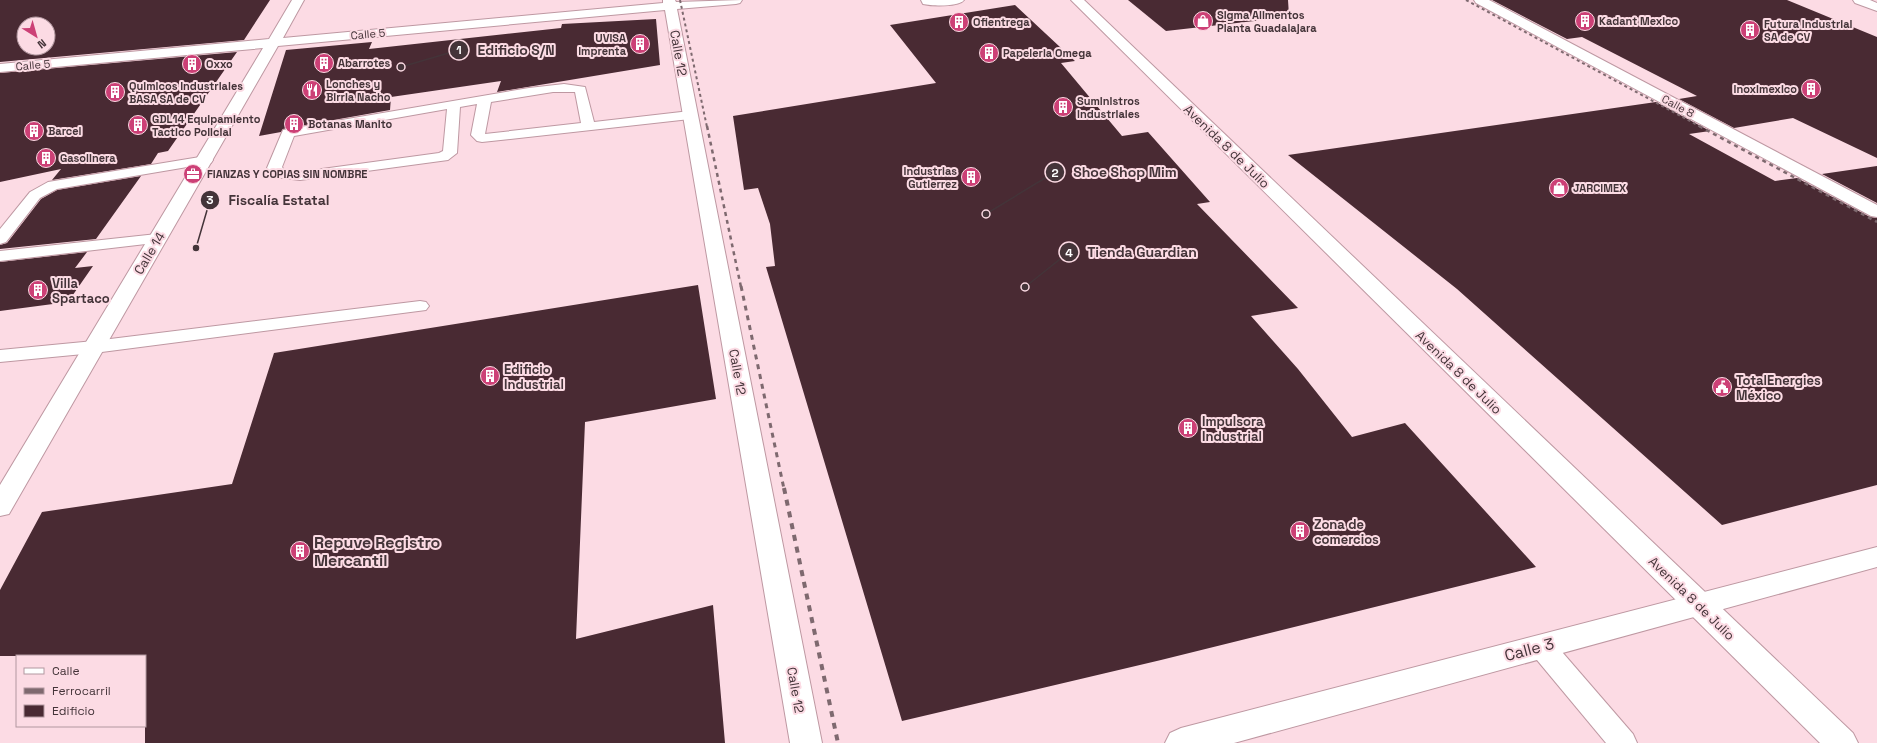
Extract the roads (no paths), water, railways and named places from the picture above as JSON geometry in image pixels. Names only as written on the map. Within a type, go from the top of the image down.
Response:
[{"type":"street","name":"Calle 14","points":[[0,507],[9,478],[94,348],[157,239],[206,160],[298,0]]},
{"type":"street","name":"Calle 5","points":[[0,68],[670,3],[736,0]]},
{"type":"street","name":"Avenida 8 de Julio","points":[[1077,0],[1842,743]]},
{"type":"street","name":"Calle 8","points":[[1480,0],[1877,212]]},
{"type":"street","points":[[1859,0],[1877,7]]},
{"type":"street","name":"Calle 12","points":[[670,3],[806,743]]},
{"type":"street","name":"Calle 3","points":[[1180,743],[1877,557]]},
{"type":"lane","points":[[926,0],[931,3],[959,0]]},
{"type":"lane","points":[[454,104],[450,153],[443,157],[300,176],[280,174],[274,168],[288,133],[454,104],[532,91],[578,88],[582,91],[588,126]]},
{"type":"lane","points":[[485,99],[478,135],[480,137],[690,115]]},
{"type":"lane","points":[[0,239],[35,195],[52,185],[206,160]]},
{"type":"lane","points":[[0,256],[157,239]]},
{"type":"lane","points":[[0,356],[94,348],[420,306]]},
{"type":"lane","points":[[1541,646],[1623,743]]},
{"type":"railway","points":[[680,0],[707,127]]},
{"type":"railway","points":[[1466,0],[1701,127]]},
{"type":"railway","points":[[707,126],[741,287]]},
{"type":"railway","points":[[1699,126],[1877,222]]},
{"type":"railway","points":[[741,286],[784,489]]},
{"type":"railway","points":[[784,488],[838,743]]},
{"type":"place","name":"Sigma Alimentos Planta Guadalajara","points":[[1203,21]]},
{"type":"place","name":"Kadant Mexico","points":[[1585,21]]},
{"type":"place","name":"Ofientrega","points":[[959,22]]},
{"type":"place","name":"Futura Industrial SA de CV","points":[[1750,30]]},
{"type":"place","name":"UVISA Imprenta","points":[[640,44]]},
{"type":"place","name":"Papeleria Omega","points":[[989,53]]},
{"type":"place","name":"Abarrotes","points":[[324,63]]},
{"type":"place","name":"Oxxo","points":[[192,64]]},
{"type":"place","name":"Edificio S/N","points":[[401,67]]},
{"type":"place","name":"Inoximexico","points":[[1811,89]]},
{"type":"place","name":"Lonches y Birria Nacho","points":[[312,90]]},
{"type":"place","name":"Quimicos Industriales BASA SA de CV","points":[[115,92]]},
{"type":"place","name":"Suministros industriales","points":[[1063,107]]},
{"type":"place","name":"Botanas Manito","points":[[294,124]]},
{"type":"place","name":"GDL14 Equipamiento Tactico Policial","points":[[138,125]]},
{"type":"place","name":"Barcel","points":[[34,131]]},
{"type":"place","name":"Gasolinera","points":[[46,158]]},
{"type":"place","name":"FIANZAS Y COPIAS SIN NOMBRE","points":[[193,174]]},
{"type":"place","name":"Industrias Gutierrez","points":[[971,177]]},
{"type":"place","name":"JARCIMEX","points":[[1559,188]]},
{"type":"place","name":"Shoe Shop Mim","points":[[986,214]]},
{"type":"place","name":"Fiscalía Estatal","points":[[196,248]]},
{"type":"place","name":"Tienda Guardian","points":[[1025,287]]},
{"type":"place","name":"Villa Spartaco","points":[[38,290]]},
{"type":"place","name":"Edificio Industrial","points":[[490,376]]},
{"type":"place","name":"TotalEnergies México","points":[[1722,387]]},
{"type":"place","name":"Impulsora Industrial","points":[[1188,428]]},
{"type":"place","name":"Zona de comercios","points":[[1300,531]]},
{"type":"place","name":"Repuve Registro Mercantil","points":[[300,551]]}]
